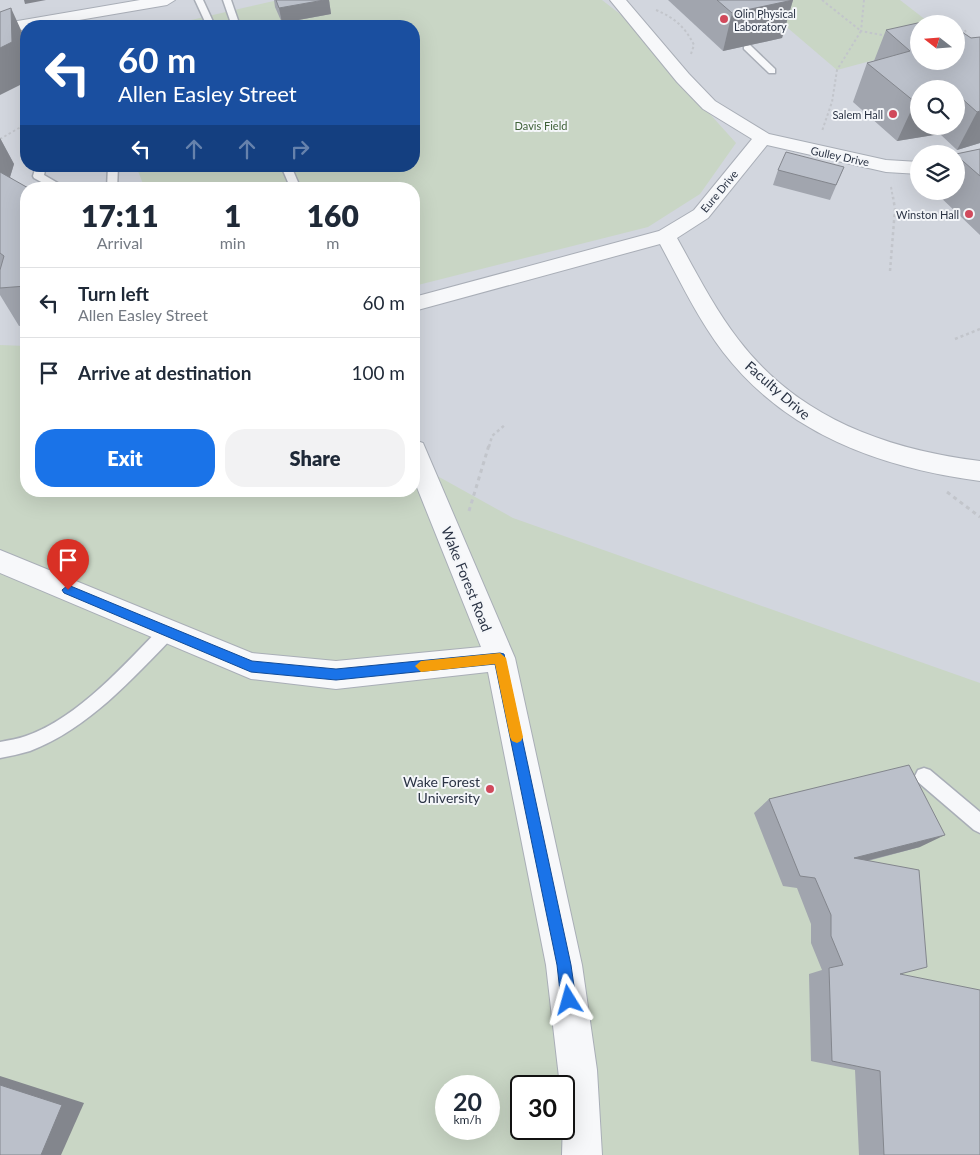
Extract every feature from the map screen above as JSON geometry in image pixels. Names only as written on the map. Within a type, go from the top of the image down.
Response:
[{"type":"street","points":[[52,20],[167,0]]},
{"type":"street","points":[[618,0],[683,78],[709,105],[763,138]]},
{"type":"street","points":[[0,29],[20,26]]},
{"type":"street","name":"Gulley Drive","points":[[763,138],[886,166],[910,167]]},
{"type":"street","name":"Eure Drive","points":[[420,302],[666,236],[702,214],[763,138]]},
{"type":"street","name":"Faculty Drive","points":[[666,236],[707,311],[733,348],[761,378],[796,408],[816,422],[862,445],[901,458],[946,468],[980,471]]},
{"type":"street","name":"Wake Forest Road","points":[[420,464],[500,658],[564,965],[578,1070],[582,1155]]},
{"type":"street","points":[[0,561],[251,666],[336,675],[500,658]]},
{"type":"lane","points":[[199,0],[208,20]]},
{"type":"lane","points":[[227,0],[234,20]]},
{"type":"lane","points":[[747,47],[772,71]]},
{"type":"lane","points":[[39,172],[38,176],[50,182]]},
{"type":"lane","points":[[0,750],[33,742],[84,711],[126,675],[168,631]]},
{"type":"lane","points":[[924,776],[980,824]]},
{"type":"path","points":[[864,0],[861,31],[890,36]]},
{"type":"path","points":[[655,9],[677,19],[688,32],[694,45],[687,59]]},
{"type":"path","points":[[965,30],[969,41]]},
{"type":"path","points":[[0,139],[20,127]]},
{"type":"path","points":[[886,166],[895,209],[890,270]]},
{"type":"path","points":[[955,338],[980,330]]},
{"type":"path","points":[[448,532],[468,513],[492,436],[506,424]]},
{"type":"shaded area","name":"Wake Forest University","points":[[0,0],[980,0],[980,1155],[0,1155]]},
{"type":"green space","name":"Davis Field","points":[[278,0],[602,0],[620,14],[736,143],[700,194],[648,227],[420,284],[420,182],[142,182],[138,172],[420,172],[420,20],[191,20]]},
{"type":"green space","points":[[755,0],[900,0],[919,15],[910,15],[910,50],[837,70]]},
{"type":"green space","name":"Wake Forest University","points":[[0,345],[20,346],[20,497],[420,497],[420,466],[513,518],[980,683],[980,1155],[0,1155]]},
{"type":"building","points":[[276,0],[324,0],[279,8]]},
{"type":"building","points":[[717,0],[793,0],[732,13]]},
{"type":"building","points":[[11,8],[12,42],[0,48],[0,12]]},
{"type":"building","points":[[910,25],[910,51],[886,30]]},
{"type":"building","points":[[965,34],[971,38],[980,37],[980,111],[977,112],[965,101],[965,80],[910,80],[910,98],[867,63],[910,51],[910,70],[965,70]]},
{"type":"building","points":[[980,149],[980,176],[965,163],[965,152]]},
{"type":"building","points":[[786,152],[844,167],[836,185],[778,170]]},
{"type":"building","points":[[0,172],[20,183],[20,286],[0,288],[0,270],[4,256],[0,253]]},
{"type":"building","points":[[909,765],[945,835],[854,858],[919,870],[927,967],[900,974],[980,990],[980,1155],[884,1155],[880,1071],[832,1061],[829,968],[843,965],[831,936],[831,915],[815,878],[800,876],[769,799]]},
{"type":"building","points":[[0,1085],[62,1105],[41,1155],[0,1155]]},
{"type":"slow traffic","points":[[421,666],[500,658],[517,737]]},
{"type":"place","name":"Olin Physical Laboratory","points":[[724,19]]},
{"type":"place","name":"Salem Hall","points":[[893,114]]},
{"type":"place","name":"Winston Hall","points":[[969,214]]},
{"type":"place","name":"Wake Forest University","points":[[490,789]]},
{"type":"route","points":[[68,590],[251,666],[336,675],[500,658],[564,965],[569,1000]]}]
